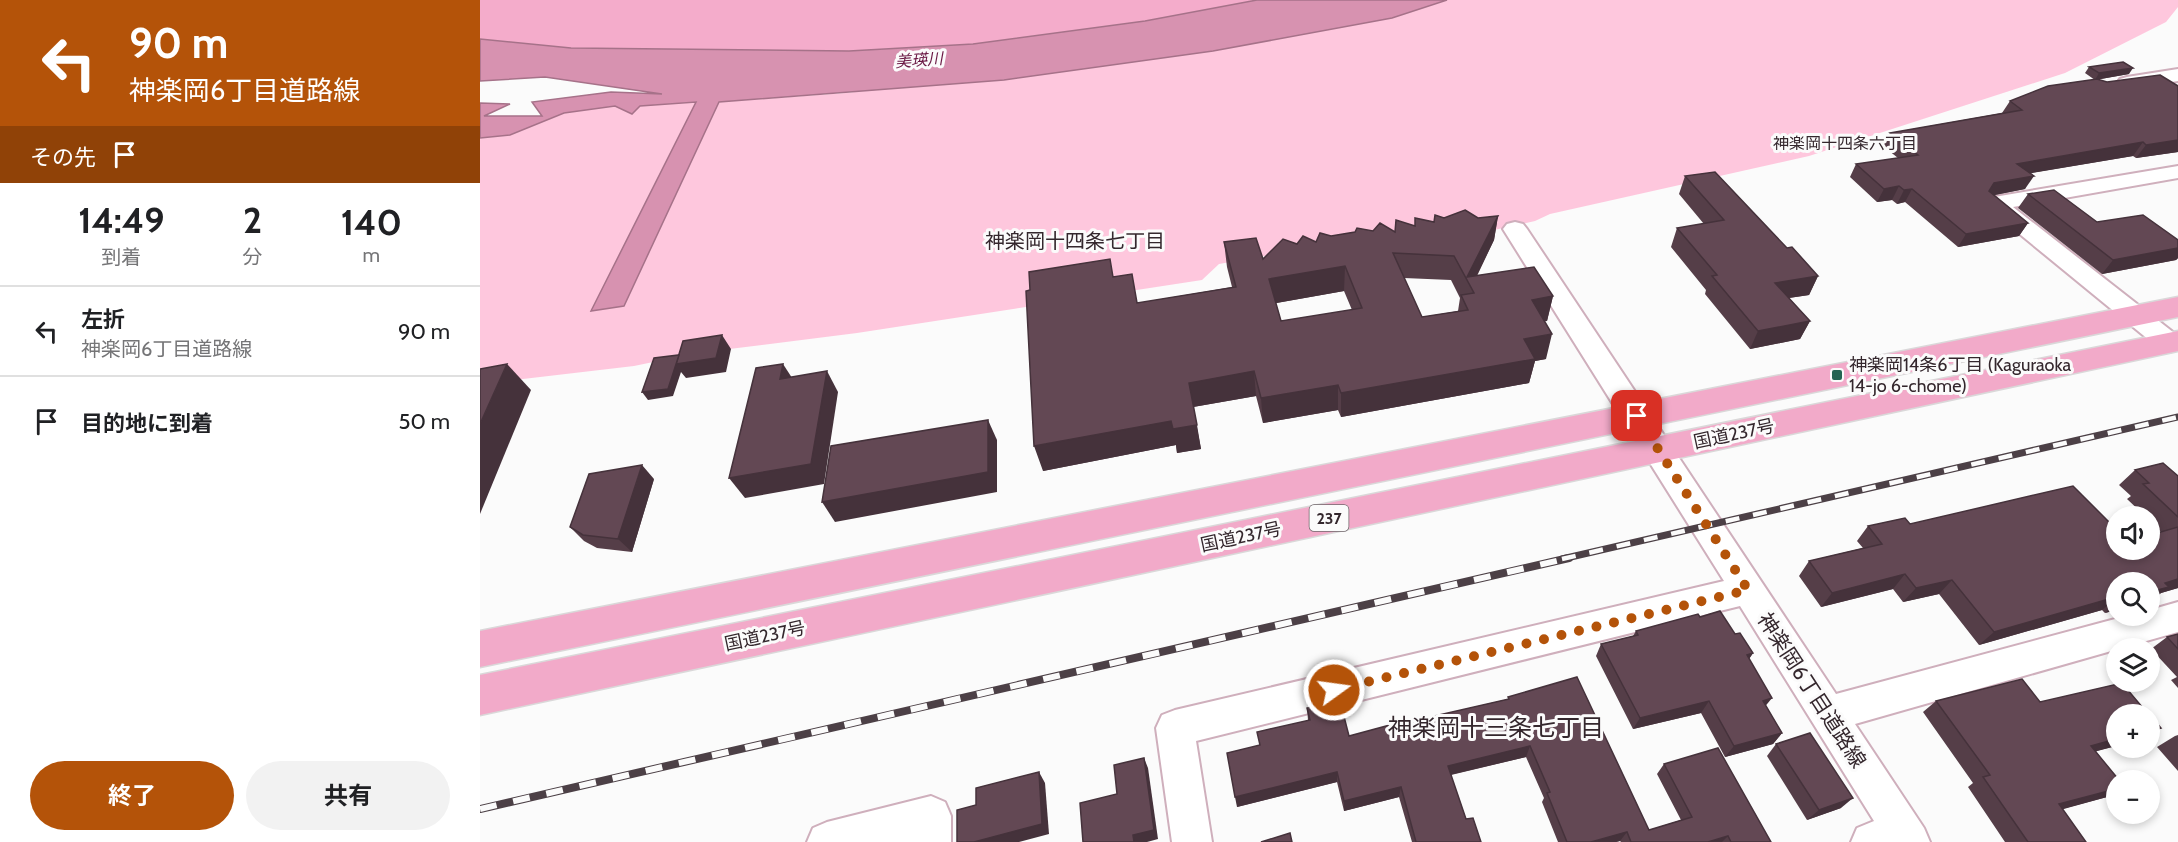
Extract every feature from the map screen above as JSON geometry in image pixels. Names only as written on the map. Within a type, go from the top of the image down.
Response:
[{"type":"highway","name":"国道237号","points":[[480,649],[2178,307]]},
{"type":"highway","name":"国道237号","points":[[480,695],[2173,342]]},
{"type":"highway","points":[[1343,475],[1356,513]]},
{"type":"street","points":[[2109,85],[2178,75]]},
{"type":"street","points":[[2173,342],[2134,316],[1994,204],[2178,172]]},
{"type":"street","name":"神楽岡6丁目道路線","points":[[1515,229],[1828,714],[1895,838]]},
{"type":"street","points":[[1191,842],[1175,728],[1748,590]]},
{"type":"street","points":[[1828,714],[2178,617]]},
{"type":"street","points":[[827,842],[931,816],[931,842]]},
{"type":"shaded area","points":[[480,0],[1257,0],[1145,21],[973,44],[849,51],[571,48],[480,39]]},
{"type":"shaded area","points":[[1447,0],[2178,0],[2178,7],[2166,22],[2065,73],[1809,156],[1550,214],[1535,221],[1494,230],[1472,220],[1219,264],[1202,280],[857,333],[697,353],[634,366],[480,384],[480,138],[510,135],[564,113],[616,106],[632,114],[640,106],[696,102],[592,311],[624,306],[719,102],[846,93],[1213,51],[1392,18]]},
{"type":"water","name":"美瑛川","points":[[1257,0],[1447,0],[1392,18],[1213,51],[1004,80],[719,102],[624,306],[591,311],[696,102],[640,106],[632,114],[615,106],[564,113],[510,135],[480,138],[480,103],[510,104],[484,116],[542,116],[532,102],[611,92],[662,94],[545,77],[480,81],[480,39],[571,48],[849,51],[973,44],[1145,21]]},
{"type":"building","points":[[2123,62],[2133,68],[2099,73],[2089,67]]},
{"type":"building","points":[[2160,75],[2178,86],[2178,140],[2146,145],[2143,142],[2017,164],[2034,176],[1994,183],[1989,191],[2028,223],[1966,234],[1912,189],[1904,190],[1899,186],[1884,189],[1856,164],[1918,155],[1890,133],[2022,110],[2010,101],[2048,86],[2097,79],[2107,82]]},
{"type":"building","points":[[1715,172],[1787,248],[1792,247],[1818,276],[1775,283],[1810,321],[1758,331],[1712,276],[1717,275],[1677,228],[1724,220],[1685,176]]},
{"type":"building","points":[[2054,190],[2097,222],[2143,215],[2178,240],[2178,248],[2113,260],[2028,194]]},
{"type":"building","points":[[1465,210],[1478,218],[1498,216],[1467,277],[1534,267],[1553,296],[1532,300],[1552,334],[1524,339],[1535,359],[1341,393],[1338,385],[1261,398],[1254,371],[1189,383],[1197,425],[1173,429],[1171,421],[1034,446],[1026,291],[1030,290],[1029,272],[1110,259],[1113,277],[1132,274],[1137,303],[1236,287],[1224,242],[1256,238],[1263,259],[1283,239],[1297,244],[1303,236],[1316,242],[1320,233],[1331,236],[1355,232],[1357,228],[1373,231],[1380,223],[1395,232],[1396,220],[1415,226],[1415,218],[1434,222],[1435,215],[1444,218]],"holes":[[[1393,253],[1454,256],[1474,293],[1461,295],[1468,310],[1422,317]],[[1345,266],[1362,308],[1281,321],[1269,279]]]},
{"type":"building","points":[[722,335],[716,358],[676,364],[683,341]]},
{"type":"building","points":[[679,355],[668,389],[642,392],[654,358]]},
{"type":"building","points":[[507,364],[480,424],[480,369]]},
{"type":"building","points":[[783,364],[780,379],[827,371],[811,464],[729,478],[756,368]]},
{"type":"building","points":[[988,420],[988,472],[822,502],[831,446]]},
{"type":"building","points":[[2163,463],[2178,476],[2178,517],[2143,484],[2149,483],[2135,470]]},
{"type":"building","points":[[642,465],[618,539],[583,535],[570,527],[589,474]]},
{"type":"building","points":[[2073,486],[2106,519],[2106,560],[2160,560],[2160,532],[2178,527],[2178,579],[2165,583],[2169,587],[2160,589],[2160,572],[2106,572],[2106,600],[1994,632],[1952,580],[1916,588],[1905,574],[1832,593],[1809,561],[1882,544],[1868,526],[1905,518],[1910,524]]},
{"type":"building","points":[[1720,611],[1735,634],[1740,633],[1753,653],[1747,655],[1772,698],[1763,701],[1782,733],[1734,746],[1709,701],[1640,718],[1601,644],[1638,635],[1636,631],[1698,614],[1700,617]]},
{"type":"building","points":[[2178,634],[2178,649],[2167,637]]},
{"type":"building","points":[[1577,677],[1649,830],[1692,817],[1664,764],[1718,748],[1771,842],[1731,842],[1728,836],[1708,842],[1631,842],[1627,832],[1591,842],[1567,842],[1547,793],[1550,792],[1530,746],[1448,766],[1466,819],[1473,818],[1481,842],[1416,842],[1401,787],[1344,801],[1337,772],[1235,797],[1227,753],[1260,745],[1257,732],[1310,720],[1307,708],[1340,701],[1349,736],[1416,718],[1417,720],[1509,699],[1508,697]]},
{"type":"building","points":[[2022,679],[2040,702],[2106,687],[2106,692],[2130,692],[2140,704],[2106,704],[2106,742],[2091,746],[2111,770],[2106,770],[2106,792],[2059,804],[2086,842],[2028,842],[1983,777],[1990,775],[1936,701]]},
{"type":"building","points":[[1810,733],[1853,798],[1819,810],[1776,744]]},
{"type":"building","points":[[1144,758],[1154,830],[1133,835],[1134,842],[1083,842],[1080,803],[1117,794],[1114,765]]},
{"type":"building","points":[[1039,772],[1042,824],[974,842],[957,842],[957,810],[976,805],[976,788]]},
{"type":"building","points":[[1290,833],[1292,842],[1261,842]]},
{"type":"railway","points":[[1562,559],[2178,417]]},
{"type":"railway","points":[[480,809],[1569,558]]},
{"type":"place","name":"神楽岡14条6丁目 (Kaguraoka 14-jo 6-chome)","points":[[1837,375]]},
{"type":"district","name":"神楽岡十四条六丁目","points":[[1845,143]]},
{"type":"district","name":"神楽岡十四条七丁目","points":[[1075,241]]},
{"type":"district","name":"神楽岡十三条七丁目","points":[[1496,727]]},
{"type":"route","points":[[1334,690],[1748,590],[1637,416]]}]
